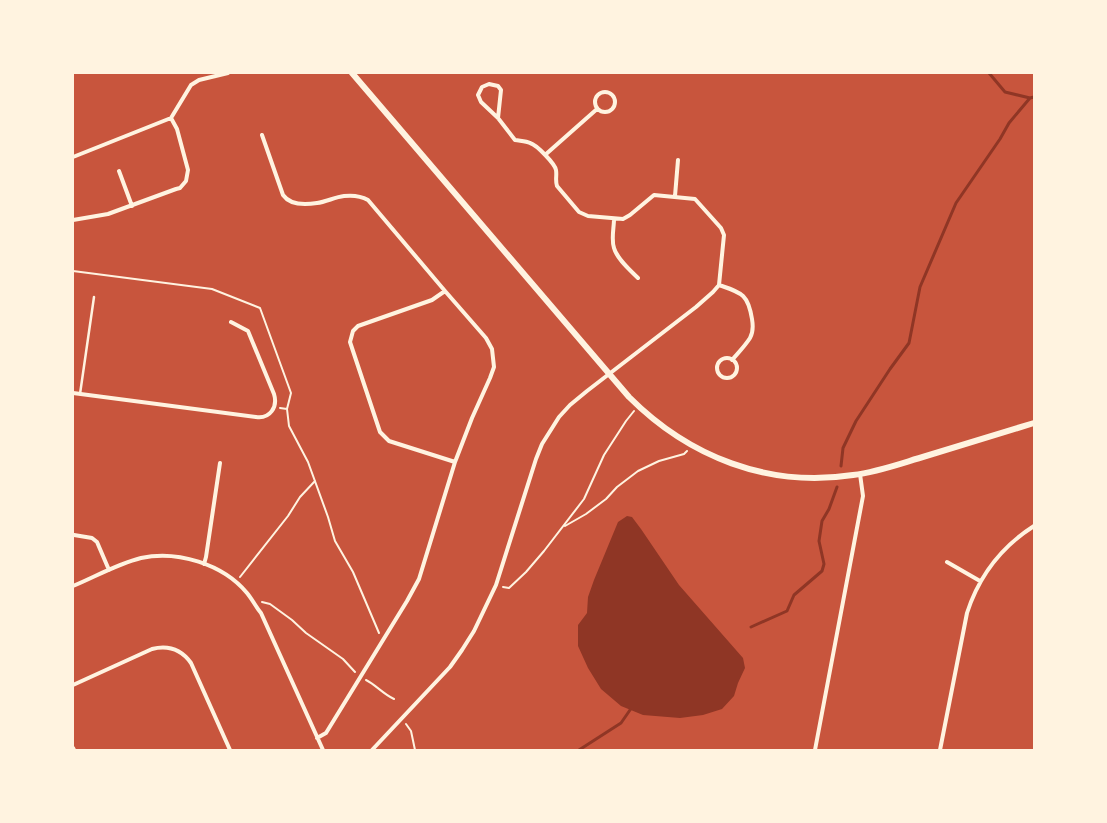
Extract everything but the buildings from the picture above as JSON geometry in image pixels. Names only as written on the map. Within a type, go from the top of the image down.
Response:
[{"type":"street","points":[[73,157],[171,118],[191,85],[199,80],[228,73]]},
{"type":"street","points":[[352,73],[609,375],[639,407],[663,428],[692,446],[744,468],[784,476],[819,478],[860,474],[885,468],[1034,424]]},
{"type":"street","points":[[372,750],[450,667],[474,631],[496,585],[536,459],[550,429],[570,406],[696,307],[714,292],[719,285],[724,235],[721,228],[695,199],[654,195],[623,219],[588,216],[579,212],[557,186],[555,182],[556,171],[545,155],[532,143],[515,140],[498,118],[481,102],[478,95],[482,87],[489,84],[498,86],[501,90],[498,118]]},
{"type":"street","points":[[605,92],[612,95],[615,102],[612,109],[604,112],[597,109],[594,101],[598,94],[605,92]]},
{"type":"street","points":[[545,155],[597,109]]},
{"type":"street","points":[[73,220],[108,214],[180,188],[186,181],[188,170],[177,129],[171,118]]},
{"type":"street","points":[[262,135],[283,195],[287,200],[293,203],[318,204],[343,196],[353,195],[362,196],[368,200],[444,291],[486,338],[492,349],[494,361],[490,378],[454,462],[419,579],[326,733],[317,738]]},
{"type":"street","points":[[675,196],[678,160]]},
{"type":"street","points":[[119,171],[132,206]]},
{"type":"street","points":[[614,219],[614,247],[620,258],[638,278]]},
{"type":"street","points":[[719,285],[732,289],[744,296],[750,306],[752,324],[750,337],[732,360]]},
{"type":"street","points":[[444,291],[432,300],[358,326],[353,331],[350,342],[382,436],[389,441],[454,462]]},
{"type":"street","points":[[73,393],[260,418],[270,414],[275,407],[275,398],[248,331],[231,322]]},
{"type":"street","points":[[725,358],[732,360],[736,366],[735,374],[728,378],[721,376],[717,369],[718,362],[725,358]]},
{"type":"street","points":[[204,564],[220,463]]},
{"type":"street","points":[[816,750],[864,496],[860,474]]},
{"type":"street","points":[[940,750],[967,613],[980,581],[987,569],[1005,548],[1034,526]]},
{"type":"street","points":[[74,535],[92,538],[97,542],[109,570]]},
{"type":"street","points":[[73,586],[124,563],[155,556],[184,558],[204,564],[220,572],[236,583],[246,593],[261,613],[323,750]]},
{"type":"street","points":[[947,562],[980,581]]},
{"type":"street","points":[[73,685],[152,650],[164,647],[177,650],[183,653],[191,663],[230,750]]},
{"type":"lane","points":[[80,394],[94,297]]},
{"type":"path","points":[[73,271],[212,289],[260,308],[291,393],[287,409],[289,426],[308,462],[335,541],[352,572],[380,634],[385,637]]},
{"type":"path","points":[[275,407],[287,409]]},
{"type":"path","points":[[496,585],[509,588],[526,572],[564,526],[584,499],[604,455],[629,417],[639,407]]},
{"type":"path","points":[[564,526],[586,514],[638,471],[659,461],[684,454],[692,446]]},
{"type":"path","points":[[236,583],[288,516],[300,497],[315,481]]},
{"type":"path","points":[[261,602],[270,604],[292,620],[306,633],[343,659],[356,674]]},
{"type":"path","points":[[365,679],[377,686],[384,694],[394,699]]},
{"type":"path","points":[[410,720],[405,725],[412,731],[414,750]]},
{"type":"shaded area","points":[[627,516],[632,517],[679,585],[743,658],[745,668],[734,696],[722,709],[703,715],[680,718],[643,715],[621,706],[601,689],[588,668],[578,646],[578,625],[587,613],[588,597],[618,522]]},
{"type":"waterway","points":[[989,73],[1005,92],[1030,98],[1034,97]]},
{"type":"waterway","points":[[841,466],[843,448],[856,421],[909,343],[920,287],[956,203],[1000,139],[1009,123],[1030,98]]},
{"type":"waterway","points":[[751,627],[787,611],[794,595],[822,571],[824,564],[819,541],[822,521],[829,509],[837,487]]},
{"type":"waterway","points":[[579,750],[621,723],[630,710]]}]
